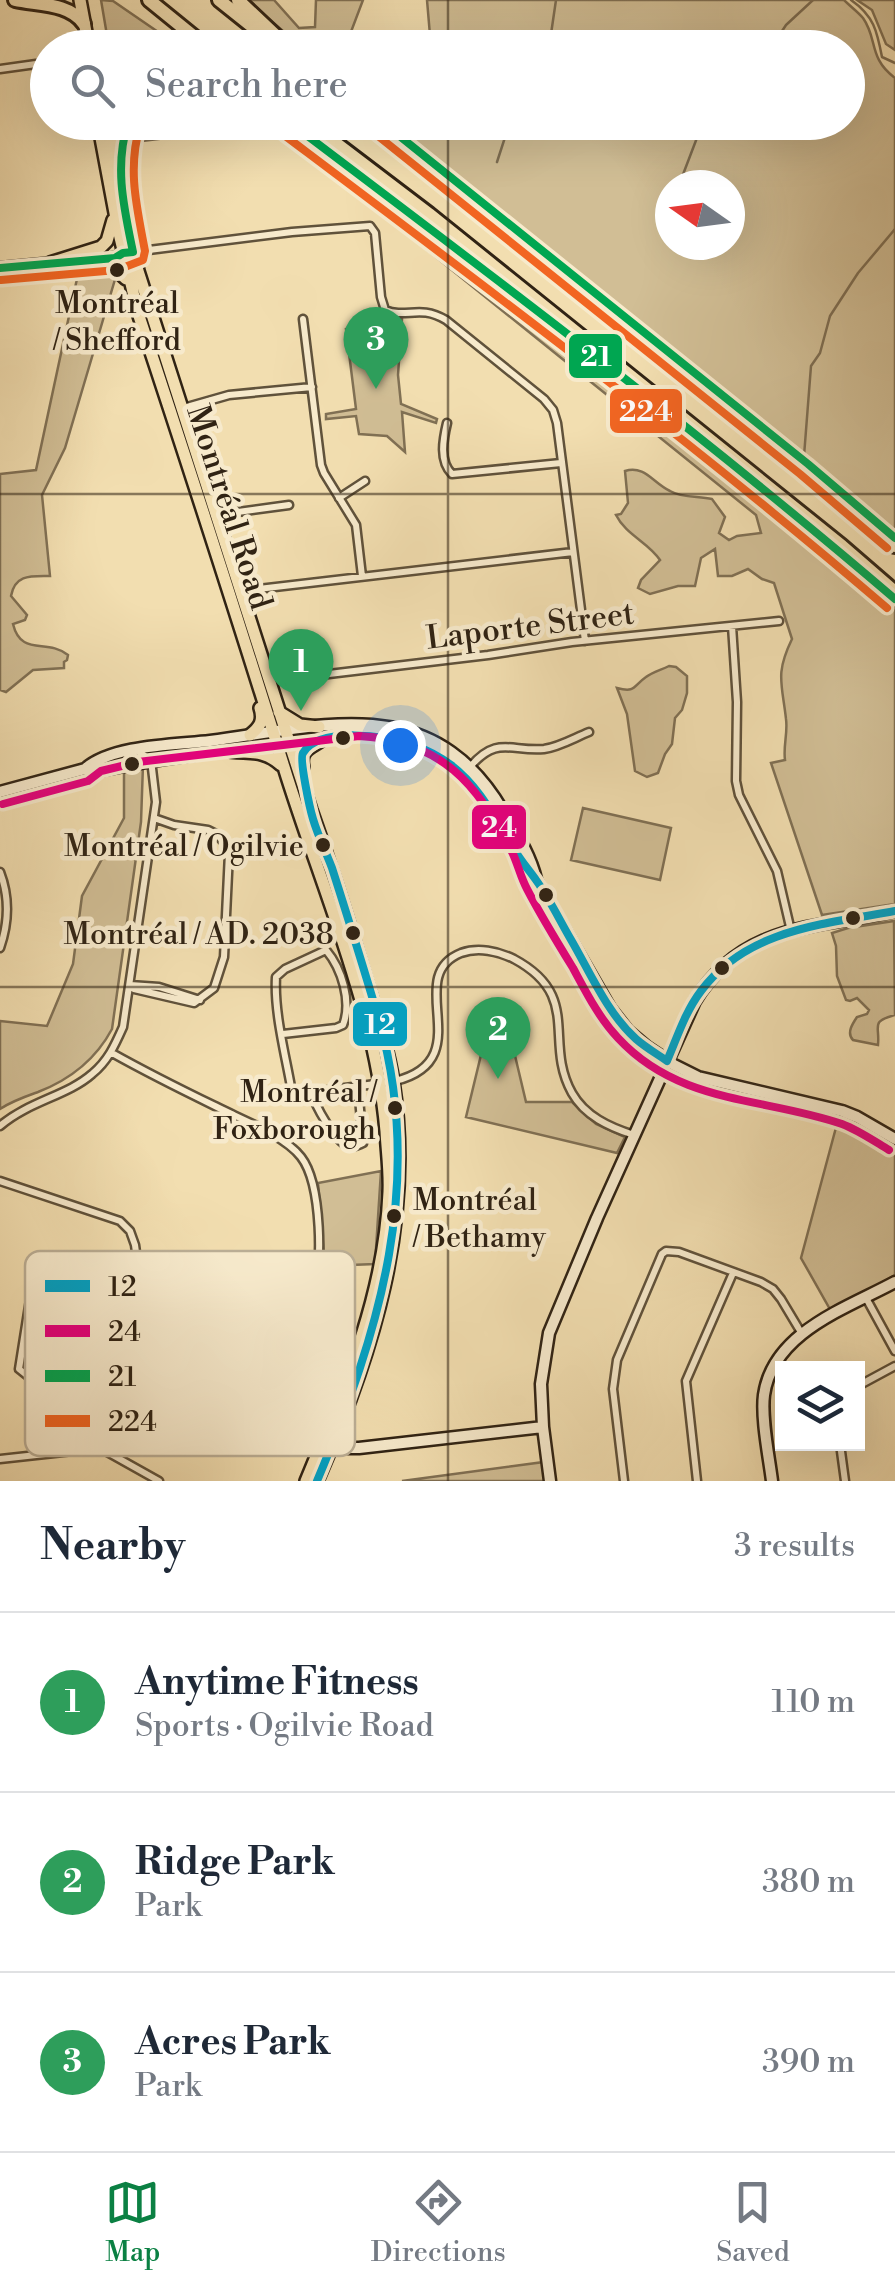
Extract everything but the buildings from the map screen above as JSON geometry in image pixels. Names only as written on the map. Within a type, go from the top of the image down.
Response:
[{"type":"highway","points":[[15,0],[70,11],[84,24]]},
{"type":"highway","points":[[148,0],[186,30]]},
{"type":"highway","points":[[219,0],[256,30]]},
{"type":"highway","points":[[238,0],[270,30]]},
{"type":"highway","points":[[119,181],[123,140]]},
{"type":"highway","points":[[312,140],[513,284]]},
{"type":"highway","points":[[332,140],[430,214],[895,592]]},
{"type":"highway","points":[[395,140],[812,474],[895,546]]},
{"type":"main road","points":[[80,0],[85,30]]},
{"type":"main road","name":"Montréal Road","points":[[101,140],[114,211],[281,737],[311,810],[387,1083],[399,1165],[397,1218],[372,1338],[355,1379]]},
{"type":"main road","name":"Montréal Road","points":[[111,140],[130,285],[216,515],[234,592]]},
{"type":"main road","points":[[50,263],[102,247],[110,233],[114,211]]},
{"type":"main road","points":[[50,263],[116,270],[130,285]]},
{"type":"main road","points":[[250,735],[262,720],[254,687],[261,673]]},
{"type":"main road","name":"Montréal Road","points":[[261,673],[280,712],[284,768],[328,876]]},
{"type":"main road","points":[[280,712],[321,733],[302,756],[311,810]]},
{"type":"main road","points":[[222,750],[261,752],[284,768]]},
{"type":"main road","name":"Montréal Road","points":[[306,1481],[320,1456]]},
{"type":"main road","name":"Montréal Road","points":[[318,1481],[325,1456]]},
{"type":"street","points":[[0,70],[30,65]]},
{"type":"street","points":[[0,268],[113,251],[370,226],[375,233],[381,297],[386,310],[392,314],[434,312],[544,399],[552,410],[557,423],[585,641]]},
{"type":"street","points":[[303,319],[322,465],[356,525],[362,576]]},
{"type":"street","points":[[176,410],[229,395],[312,387]]},
{"type":"street","points":[[447,423],[444,461],[452,474],[561,463]]},
{"type":"street","points":[[339,498],[365,481]]},
{"type":"street","points":[[216,515],[289,505]]},
{"type":"street","points":[[234,592],[573,552]]},
{"type":"street","name":"Laporte Street","points":[[261,673],[287,680],[779,620]]},
{"type":"street","points":[[732,626],[737,702],[736,780],[739,795],[777,871],[791,931]]},
{"type":"street","points":[[273,693],[287,680]]},
{"type":"street","points":[[85,768],[98,771],[368,723],[408,730],[442,745],[470,766],[500,806],[532,863],[536,880]]},
{"type":"street","points":[[470,766],[489,750],[503,746],[542,749],[589,732]]},
{"type":"street","points":[[321,733],[388,737],[416,744],[465,777],[536,880],[615,1015],[636,1039],[667,1061],[712,1081],[847,1113],[895,1139]]},
{"type":"street","points":[[0,792],[136,750],[250,735],[281,737]]},
{"type":"street","points":[[151,760],[166,746]]},
{"type":"street","points":[[0,1126],[24,1108],[92,1075],[112,1053],[123,1027],[154,818],[151,760],[136,750]]},
{"type":"street","points":[[129,985],[159,987],[200,1000],[214,988],[224,958],[230,853],[226,844],[208,830],[154,818]]},
{"type":"street","points":[[0,875],[8,910],[0,948]]},
{"type":"street","points":[[550,1481],[541,1384],[549,1333],[693,1004],[728,960],[753,944],[791,931],[895,911]]},
{"type":"street","points":[[282,1034],[343,1025],[346,1018],[342,978],[326,950],[285,969],[276,978],[282,1034],[291,1088],[299,1094],[312,1093],[387,1083],[415,1074],[436,1051],[440,1028],[436,994],[443,967],[466,951],[506,955],[528,967],[548,987],[558,1014],[566,1080],[577,1100],[599,1121],[634,1135]]},
{"type":"street","points":[[112,1053],[294,1148],[314,1186],[319,1251]]},
{"type":"street","points":[[312,1093],[338,1138],[354,1147],[364,1143],[358,1087]]},
{"type":"street","points":[[0,1181],[120,1221],[130,1231],[134,1251]]},
{"type":"street","points":[[624,1481],[613,1389],[617,1360],[662,1254],[679,1252],[773,1288],[802,1334]]},
{"type":"street","points":[[698,1481],[686,1382],[733,1272]]},
{"type":"street","points":[[772,1481],[764,1394],[774,1366],[802,1334],[895,1282]]},
{"type":"street","points":[[866,1298],[895,1352]]},
{"type":"street","points":[[25,1331],[19,1369],[25,1374]]},
{"type":"street","points":[[865,1382],[895,1366]]},
{"type":"street","points":[[355,1447],[543,1427]]},
{"type":"street","points":[[841,1451],[845,1481]]},
{"type":"street","points":[[0,1459],[27,1456]]},
{"type":"street","points":[[114,1456],[155,1480]]},
{"type":"shaded area","points":[[101,0],[113,1],[155,30],[106,30]]},
{"type":"shaded area","points":[[246,0],[274,0],[299,28],[315,27],[316,0],[363,0],[352,30],[282,30]]},
{"type":"shaded area","points":[[427,0],[844,0],[861,16],[877,56],[895,78],[895,533],[409,140],[865,140],[865,30],[430,30]]},
{"type":"shaded area","points":[[857,0],[895,0],[895,50],[886,44],[872,10]]},
{"type":"shaded area","points":[[128,140],[150,140],[134,142],[128,164]]},
{"type":"shaded area","points":[[291,140],[303,140],[382,199],[814,536],[895,607],[895,904],[822,915],[771,763],[785,760],[782,670],[792,639],[774,583],[748,569],[732,576],[718,576],[715,549],[701,558],[695,586],[650,594],[638,588],[660,560],[616,515],[628,503],[625,471],[638,470],[675,493],[712,499],[725,517],[719,533],[729,540],[761,533],[756,515]]},
{"type":"shaded area","points":[[78,274],[116,276],[65,448],[42,495],[50,576],[20,580],[11,596],[27,615],[25,620],[13,624],[22,640],[68,655],[64,668],[33,670],[6,692],[0,690],[0,474],[36,470]]},
{"type":"shaded area","points":[[402,319],[398,375],[401,404],[437,419],[436,423],[402,412],[405,452],[387,436],[359,434],[356,416],[326,419],[326,414],[356,409],[346,329]]},
{"type":"shaded area","points":[[669,666],[687,676],[687,693],[675,718],[672,744],[658,773],[647,777],[635,771],[627,714],[617,688],[631,689],[648,675]]},
{"type":"shaded area","points":[[143,765],[141,822],[112,1029],[90,1059],[71,1075],[0,1109],[0,1021],[47,1026],[73,964],[82,896],[124,818],[124,771]]},
{"type":"shaded area","points":[[583,808],[671,828],[660,880],[571,860]]},
{"type":"shaded area","points":[[894,921],[895,1015],[879,1022],[878,1045],[853,1040],[852,1025],[869,1010],[857,998],[846,1000],[837,976],[832,933]]},
{"type":"shaded area","points":[[512,1043],[526,1102],[572,1102],[596,1124],[625,1137],[617,1153],[466,1117],[481,1055]]},
{"type":"shaded area","points":[[838,1120],[895,1154],[895,1275],[831,1311],[801,1258]]},
{"type":"shaded area","points":[[381,1171],[375,1264],[355,1265],[355,1251],[324,1251],[318,1183]]},
{"type":"shaded area","points":[[544,1462],[546,1481],[402,1481]]},
{"type":"waterway","points":[[552,30],[556,0]]},
{"type":"waterway","points":[[783,30],[813,0]]},
{"type":"waterway","points":[[851,0],[873,25],[882,57],[895,63]]},
{"type":"waterway","points":[[497,162],[504,140]]},
{"type":"waterway","points":[[685,170],[696,140]]},
{"type":"waterway","points":[[804,456],[811,366],[820,353],[830,316],[858,273],[895,229]]},
{"type":"transit line","name":"21","points":[[0,268],[115,258],[133,252],[121,171],[124,140]]},
{"type":"transit line","name":"224","points":[[1,280],[117,270],[143,260],[134,173],[136,140]]},
{"type":"transit line","name":"224","points":[[291,140],[664,425],[887,608]]},
{"type":"transit line","name":"21","points":[[313,140],[672,416],[895,599]]},
{"type":"transit line","name":"224","points":[[383,140],[887,548]]},
{"type":"transit line","name":"21","points":[[404,140],[895,538]]},
{"type":"transit line","name":"24","points":[[3,804],[88,781],[101,771],[138,762],[359,736],[412,746],[454,770],[486,807],[513,854],[532,899],[593,1004],[618,1038],[642,1060],[696,1088],[842,1124],[889,1150]]},
{"type":"transit line","name":"12","points":[[355,1382],[389,1255],[398,1139],[392,1080],[379,1020],[313,819],[303,753],[323,739],[370,736],[411,744],[451,765],[479,793],[541,887],[616,1017],[636,1039],[667,1061]]},
{"type":"transit line","name":"12","points":[[667,1061],[695,999],[720,970],[741,954],[789,933],[895,911]]},
{"type":"transit line","name":"12","points":[[317,1481],[327,1456]]},
{"type":"place","name":"Montréal / Shefford","points":[[117,270]]},
{"type":"place","name":"Acres Park","points":[[376,389]]},
{"type":"place","name":"Anytime Fitness","points":[[301,711]]},
{"type":"place","name":"Montréal / Ogilvie","points":[[323,845]]},
{"type":"place","name":"Montréal / AD. 2038","points":[[353,933]]},
{"type":"place","name":"Ridge Park","points":[[498,1079]]},
{"type":"place","name":"Montréal / Foxborough","points":[[395,1108]]},
{"type":"place","name":"Montréal / Bethamy","points":[[394,1216]]}]
